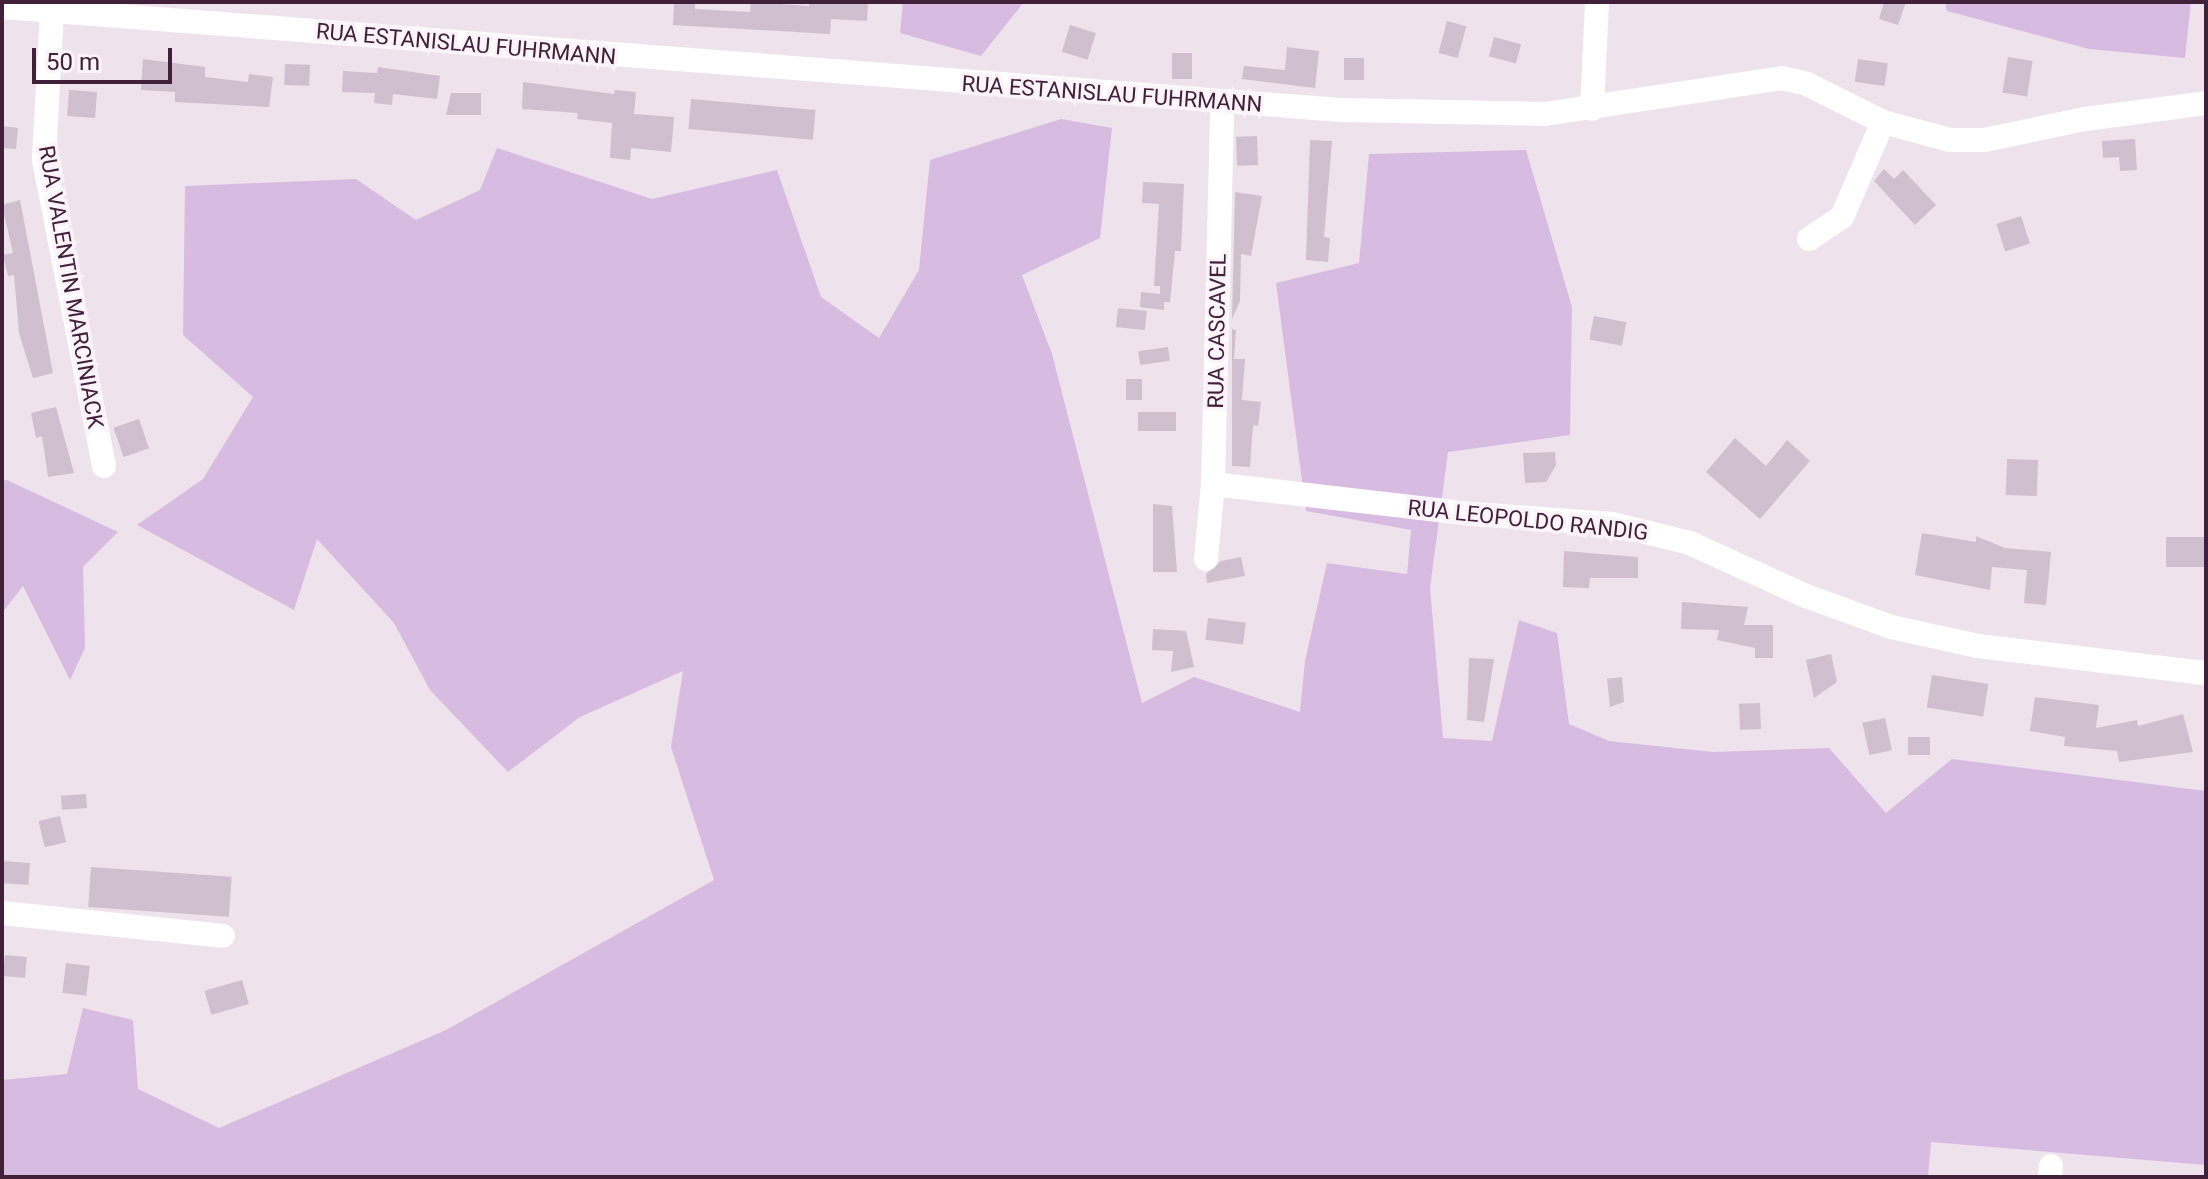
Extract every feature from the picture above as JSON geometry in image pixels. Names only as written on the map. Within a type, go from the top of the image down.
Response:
[{"type":"street","points":[[1592,109],[1597,2]]},
{"type":"street","name":"RUA ESTANISLAU FUHRMANN","points":[[2,7],[52,11],[226,14],[1222,103],[1506,116],[1592,109],[1782,78],[1807,84],[1883,122],[1950,140],[1984,140],[2085,119],[2206,103]]},
{"type":"street","name":"RUA VALENTIN MARCINIACK","points":[[52,11],[44,160],[104,466]]},
{"type":"street","name":"RUA CASCAVEL","points":[[1206,559],[1213,484],[1222,103]]},
{"type":"street","points":[[1809,239],[1842,217],[1883,122]]},
{"type":"street","name":"RUA LEOPOLDO RANDIG","points":[[1213,484],[1458,513],[1612,524],[1690,543],[1816,600],[1891,627],[1978,646],[2206,673]]},
{"type":"street","points":[[2,913],[223,936]]},
{"type":"shaded area","points":[[903,2],[1024,2],[981,56],[900,33]]},
{"type":"shaded area","points":[[1945,2],[2191,2],[2185,58],[2089,49],[1947,11]]},
{"type":"shaded area","points":[[1061,119],[1112,128],[1100,238],[1022,275],[1052,354],[1142,703],[1194,677],[1300,712],[1305,661],[1327,563],[1407,574],[1411,530],[1306,511],[1276,283],[1359,263],[1369,154],[1526,150],[1572,307],[1570,435],[1448,452],[1430,588],[1443,738],[1492,741],[1519,620],[1557,633],[1569,724],[1609,741],[1713,752],[1829,748],[1886,813],[1952,759],[2206,791],[2206,1165],[1931,1142],[1928,1177],[2,1177],[2,1080],[67,1074],[83,1008],[133,1020],[138,1089],[219,1128],[446,1030],[714,880],[671,747],[683,671],[580,717],[508,772],[430,690],[394,623],[317,539],[294,610],[137,525],[203,479],[253,397],[183,335],[185,186],[356,179],[416,220],[480,190],[497,148],[652,199],[777,170],[821,297],[879,338],[919,270],[930,160]]},
{"type":"shaded area","points":[[7,480],[118,532],[83,567],[85,648],[70,680],[23,586],[2,613],[2,481]]},
{"type":"building","points":[[674,2],[695,2],[695,9],[750,12],[751,2],[809,6],[809,2],[868,2],[867,21],[831,19],[830,34],[673,25]]},
{"type":"building","points":[[1884,2],[1906,2],[1898,25],[1879,19]]},
{"type":"building","points":[[1447,21],[1466,26],[1458,58],[1438,53]]},
{"type":"building","points":[[1070,25],[1096,33],[1088,60],[1062,52]]},
{"type":"building","points":[[1494,37],[1521,44],[1516,64],[1489,56]]},
{"type":"building","points":[[1287,47],[1319,51],[1315,88],[1242,79],[1244,66],[1285,70]]},
{"type":"building","points":[[1172,53],[1192,53],[1192,79],[1172,79]]},
{"type":"building","points":[[2008,57],[2033,61],[2027,96],[2002,93]]},
{"type":"building","points":[[1344,58],[1364,58],[1364,80],[1344,80]]},
{"type":"building","points":[[143,59],[205,67],[205,77],[248,82],[249,74],[273,77],[269,107],[175,102],[175,92],[141,90]]},
{"type":"building","points":[[1858,59],[1888,63],[1885,86],[1855,82]]},
{"type":"building","points":[[285,64],[310,65],[309,86],[284,85]]},
{"type":"building","points":[[378,67],[440,76],[437,99],[393,94],[392,105],[374,103],[375,93],[342,92],[343,71],[377,73]]},
{"type":"building","points":[[523,82],[614,94],[615,90],[636,92],[634,114],[674,117],[671,152],[631,148],[630,160],[610,158],[612,123],[577,119],[578,113],[522,109]]},
{"type":"building","points":[[69,90],[97,92],[95,118],[67,116]]},
{"type":"building","points":[[451,93],[481,93],[481,115],[446,115]]},
{"type":"building","points":[[691,99],[816,110],[813,140],[688,129]]},
{"type":"building","points":[[2,126],[18,128],[16,149],[2,148]]},
{"type":"building","points":[[1257,136],[1258,165],[1237,166],[1236,137]]},
{"type":"building","points":[[2135,139],[2137,170],[2120,171],[2119,157],[2103,158],[2102,141]]},
{"type":"building","points":[[1310,140],[1332,141],[1324,237],[1330,238],[1328,262],[1306,260]]},
{"type":"building","points":[[1884,169],[1894,179],[1903,170],[1936,205],[1915,225],[1874,181]]},
{"type":"building","points":[[1143,182],[1184,184],[1181,251],[1175,251],[1170,302],[1164,302],[1164,310],[1140,307],[1141,292],[1160,294],[1160,286],[1154,286],[1159,204],[1142,203]]},
{"type":"building","points":[[1235,192],[1262,196],[1251,256],[1241,254],[1240,301],[1232,319]]},
{"type":"building","points":[[20,200],[53,373],[33,378],[19,333],[14,275],[8,276],[3,255],[13,253],[2,205]]},
{"type":"building","points":[[2021,216],[2030,244],[2005,252],[1996,224]]},
{"type":"building","points":[[1118,308],[1147,311],[1145,330],[1116,327]]},
{"type":"building","points":[[1594,316],[1626,322],[1622,346],[1589,340]]},
{"type":"building","points":[[1232,329],[1236,330],[1234,359],[1245,359],[1242,400],[1261,402],[1258,426],[1253,425],[1250,467],[1232,466]]},
{"type":"building","points":[[1168,347],[1170,361],[1140,365],[1138,351]]},
{"type":"building","points":[[1126,379],[1142,379],[1142,400],[1126,400]]},
{"type":"building","points":[[56,407],[74,473],[48,477],[42,436],[36,438],[31,413]]},
{"type":"building","points":[[1138,412],[1176,412],[1176,431],[1138,431]]},
{"type":"building","points":[[139,419],[149,448],[124,457],[113,428]]},
{"type":"building","points":[[1735,438],[1766,466],[1787,440],[1810,461],[1760,519],[1706,472]]},
{"type":"building","points":[[1555,452],[1556,465],[1546,482],[1525,483],[1523,453]]},
{"type":"building","points":[[2007,459],[2038,460],[2037,496],[2006,495]]},
{"type":"building","points":[[1153,504],[1172,506],[1177,572],[1153,572]]},
{"type":"building","points":[[1922,533],[1976,542],[1976,536],[2005,548],[2051,552],[2046,605],[2024,603],[2027,570],[1992,567],[1990,590],[1915,575]]},
{"type":"building","points":[[2166,537],[2206,537],[2206,567],[2166,567]]},
{"type":"building","points":[[1564,551],[1638,557],[1638,578],[1590,578],[1589,588],[1563,587]]},
{"type":"building","points":[[1241,557],[1245,576],[1207,583],[1206,574],[1221,561]]},
{"type":"building","points":[[1682,602],[1748,607],[1744,625],[1773,625],[1773,658],[1755,658],[1755,648],[1717,640],[1719,630],[1681,629]]},
{"type":"building","points":[[1208,618],[1246,623],[1243,644],[1205,640]]},
{"type":"building","points":[[1153,629],[1186,631],[1194,667],[1171,672],[1173,651],[1152,650]]},
{"type":"building","points":[[1831,654],[1837,682],[1814,698],[1806,660]]},
{"type":"building","points":[[1469,658],[1494,659],[1484,722],[1467,720]]},
{"type":"building","points":[[1932,675],[1988,684],[1983,717],[1927,708]]},
{"type":"building","points":[[1622,677],[1624,702],[1610,707],[1607,679]]},
{"type":"building","points":[[2035,697],[2099,705],[2096,728],[2137,720],[2138,726],[2183,714],[2193,752],[2119,762],[2117,751],[2064,746],[2065,737],[2030,731]]},
{"type":"building","points":[[1760,703],[1761,729],[1740,730],[1739,704]]},
{"type":"building","points":[[1885,718],[1892,750],[1869,755],[1863,723]]},
{"type":"building","points":[[1908,737],[1930,737],[1930,755],[1908,755]]},
{"type":"building","points":[[86,794],[87,808],[62,810],[61,796]]},
{"type":"building","points":[[60,816],[66,842],[45,847],[39,821]]},
{"type":"building","points":[[2,861],[30,863],[28,885],[2,883]]},
{"type":"building","points":[[91,867],[232,877],[229,917],[88,907]]},
{"type":"building","points":[[5,955],[27,957],[25,978],[3,976]]},
{"type":"building","points":[[66,963],[90,966],[86,996],[62,993]]},
{"type":"building","points":[[242,980],[249,1004],[211,1015],[205,991]]}]
